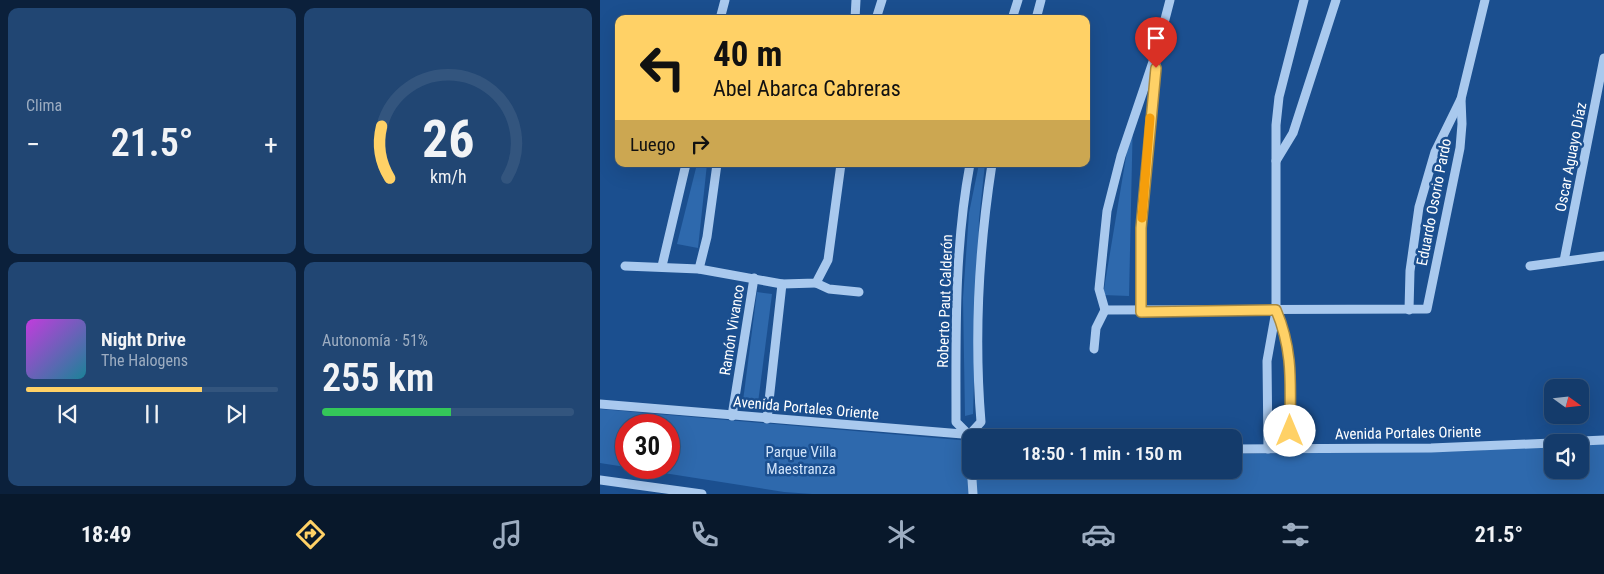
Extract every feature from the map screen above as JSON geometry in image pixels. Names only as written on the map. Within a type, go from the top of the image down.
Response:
[{"type":"street","points":[[721,15],[725,0]]},
{"type":"street","points":[[725,0],[725,15]]},
{"type":"street","points":[[854,15],[856,0]]},
{"type":"street","points":[[877,15],[882,0]]},
{"type":"street","points":[[1013,15],[1018,0]]},
{"type":"street","points":[[1037,15],[1041,0]]},
{"type":"street","points":[[1094,349],[1096,328],[1105,310],[1099,289],[1107,211],[1121,156],[1158,50],[1170,0]]},
{"type":"street","points":[[1268,449],[1267,361],[1276,310],[1274,232],[1276,161],[1274,149],[1276,116],[1304,0]]},
{"type":"street","points":[[1276,161],[1293,133],[1336,0]]},
{"type":"street","name":"Eduardo Osorio Pardo","points":[[1461,99],[1462,124],[1460,148],[1427,309],[1410,310],[1410,271],[1419,207],[1435,152],[1461,99],[1485,0]]},
{"type":"street","points":[[1141,312],[1141,228],[1158,50]]},
{"type":"street","name":"Oscar Aguayo Díaz","points":[[1564,262],[1604,58]]},
{"type":"street","points":[[662,266],[685,167]]},
{"type":"street","points":[[699,269],[707,237],[717,167]]},
{"type":"street","points":[[816,283],[828,260],[840,167]]},
{"type":"street","name":"Roberto Paut Calderón","points":[[963,429],[956,422],[956,282],[964,196],[969,167]]},
{"type":"street","points":[[975,429],[981,422],[979,323],[984,215],[992,167]]},
{"type":"street","points":[[1530,266],[1604,256]]},
{"type":"street","name":"Ramón Vivanco","points":[[625,266],[699,269],[782,284],[816,283],[829,289],[859,292]]},
{"type":"street","name":"Ramón Vivanco","points":[[732,416],[754,278]]},
{"type":"street","points":[[767,419],[782,284]]},
{"type":"street","points":[[1105,310],[1141,312],[1410,310]]},
{"type":"street","points":[[1276,310],[1286,336],[1290,359],[1291,449]]},
{"type":"street","name":"Avenida Portales Oriente","points":[[600,404],[962,434]]},
{"type":"street","points":[[1589,441],[1604,440]]},
{"type":"street","name":"Avenida Portales Oriente","points":[[1242,449],[1431,448],[1544,443]]},
{"type":"street","name":"Roberto Paut Calderón","points":[[972,479],[973,494]]},
{"type":"street","points":[[600,480],[702,494]]},
{"type":"green space","points":[[1133,115],[1129,296],[1103,295]]},
{"type":"green space","points":[[696,167],[707,167],[698,248],[677,244]]},
{"type":"green space","points":[[978,167],[985,167],[979,219],[973,414],[965,416],[963,298],[969,213]]},
{"type":"green space","points":[[757,292],[772,294],[758,403],[743,401]]},
{"type":"green space","name":"Parque Villa Maestranza","points":[[600,409],[658,414],[615,414],[615,465],[600,463]]},
{"type":"green space","name":"Parque Villa Maestranza","points":[[680,416],[962,440],[962,479],[1242,479],[1242,454],[1469,451],[1544,446],[1544,479],[1589,479],[1589,444],[1604,443],[1604,494],[812,494],[784,492],[680,476]]},
{"type":"slow traffic","points":[[1142,218],[1150,118]]},
{"type":"route","points":[[1156,68],[1141,228],[1141,312],[1276,310],[1288,342],[1290,359],[1290,431]]}]
